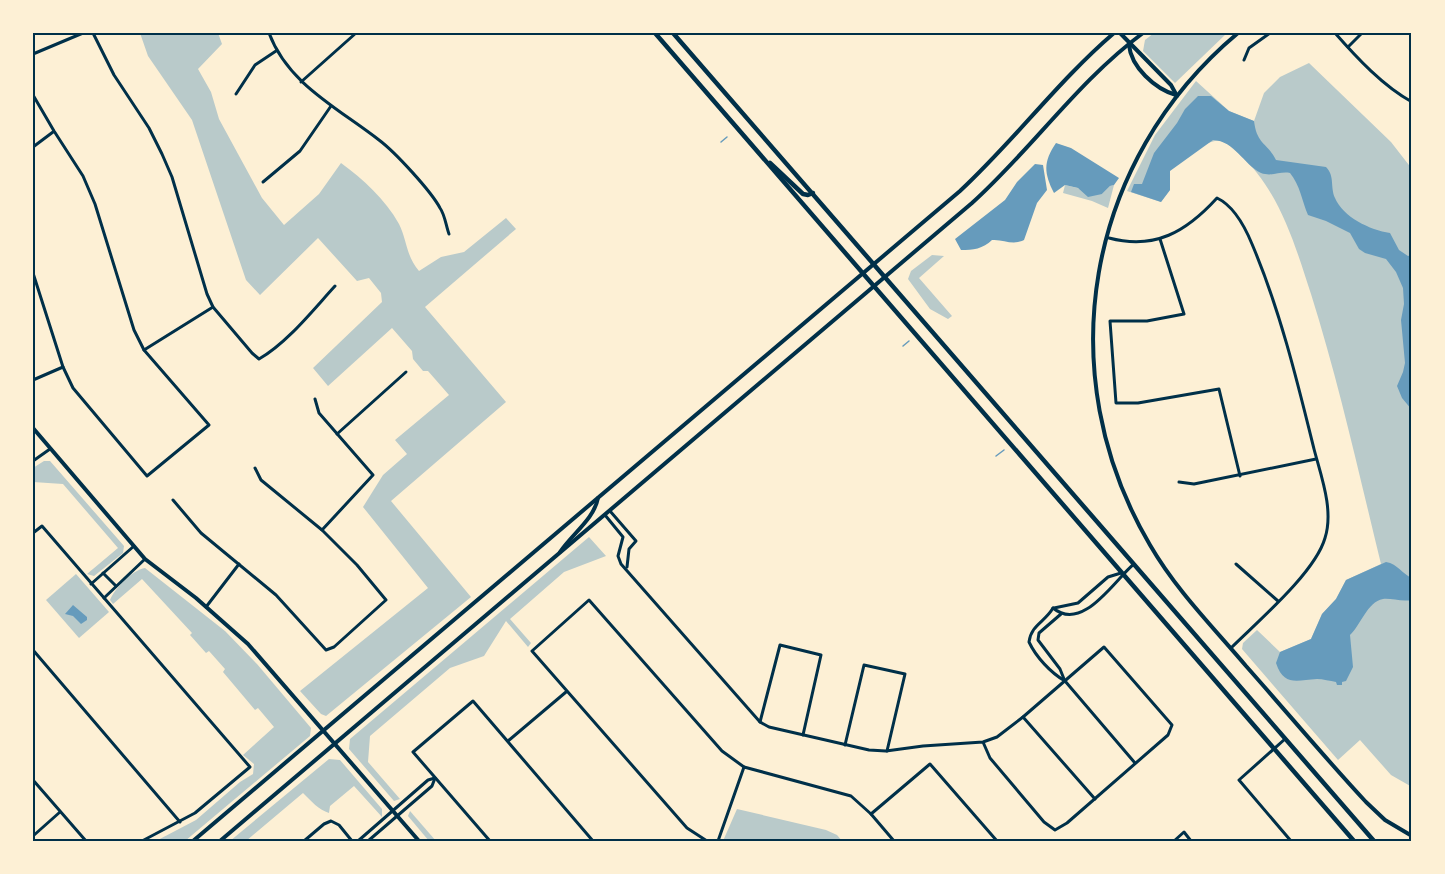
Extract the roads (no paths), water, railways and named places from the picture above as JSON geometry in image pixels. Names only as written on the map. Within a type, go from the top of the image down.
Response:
[{"type":"main road","points":[[655,33],[1354,841]]},
{"type":"main road","points":[[673,33],[1374,841]]},
{"type":"main road","points":[[193,841],[970,182],[1064,80],[1114,33]]},
{"type":"main road","points":[[1120,33],[1171,85],[1177,96]]},
{"type":"main road","points":[[220,841],[983,194],[1082,86],[1143,33]]},
{"type":"main road","points":[[1238,33],[1210,58],[1177,96],[1154,127],[1130,172],[1106,237],[1094,302],[1095,390],[1110,458],[1129,506],[1156,554],[1185,595],[1366,802],[1386,820],[1412,836]]},
{"type":"main road","points":[[1129,44],[1130,57],[1146,76],[1164,92],[1177,96]]},
{"type":"main road","points":[[760,156],[803,194],[806,196],[813,193]]},
{"type":"main road","points":[[33,428],[145,559],[206,607],[248,644],[418,841]]},
{"type":"main road","points":[[556,557],[569,538],[595,510],[598,497]]},
{"type":"street","points":[[33,54],[83,33]]},
{"type":"street","points":[[93,33],[114,75],[149,128],[162,154],[172,177],[207,294],[213,307],[252,353],[259,359],[266,355],[298,326],[335,286]]},
{"type":"street","points":[[269,33],[276,51],[301,82],[381,141],[412,173],[440,208],[449,234]]},
{"type":"street","points":[[301,82],[356,33]]},
{"type":"street","points":[[1244,60],[1249,48],[1270,33]]},
{"type":"street","points":[[1335,33],[1399,94],[1412,102]]},
{"type":"street","points":[[1348,47],[1362,33]]},
{"type":"street","points":[[236,94],[255,65],[276,51]]},
{"type":"street","points":[[33,94],[54,132],[83,176],[95,204],[134,330],[144,350],[209,425],[147,476],[73,388],[63,367],[33,273]]},
{"type":"street","points":[[263,182],[300,152],[331,106]]},
{"type":"street","points":[[33,147],[54,132]]},
{"type":"street","points":[[1106,237],[1135,243],[1160,239],[1189,224],[1205,212],[1217,198],[1226,202],[1239,218],[1252,243],[1286,343],[1328,508],[1326,537],[1315,561],[1231,648]]},
{"type":"street","points":[[1160,239],[1184,315],[1147,321],[1110,321],[1116,403],[1138,403],[1219,389],[1240,476]]},
{"type":"street","points":[[144,350],[213,307]]},
{"type":"street","points":[[33,380],[63,367]]},
{"type":"street","points":[[337,434],[406,372]]},
{"type":"street","points":[[315,399],[319,413],[373,475],[322,530]]},
{"type":"street","points":[[33,461],[50,449]]},
{"type":"street","points":[[1179,482],[1194,484],[1316,459]]},
{"type":"street","points":[[173,500],[201,533],[276,595],[326,650],[334,647],[386,600],[357,565],[322,530],[261,480],[255,468]]},
{"type":"street","points":[[610,511],[636,541],[629,549],[627,569]]},
{"type":"street","points":[[605,515],[623,537],[618,556],[621,564],[760,722],[769,727],[845,745],[887,751],[983,742],[1004,732],[1104,647],[1172,725],[1168,735],[1067,823],[1055,830],[1044,822],[990,758],[983,742]]},
{"type":"street","points":[[33,533],[42,526],[250,767],[195,813],[142,841]]},
{"type":"street","points":[[91,584],[134,546]]},
{"type":"street","points":[[104,598],[145,559]]},
{"type":"street","points":[[206,607],[239,564]]},
{"type":"street","points":[[1053,608],[1069,615],[1087,609],[1116,585],[1123,573],[1134,564]]},
{"type":"street","points":[[1236,564],[1278,601]]},
{"type":"street","points":[[104,573],[116,586]]},
{"type":"street","points":[[1053,608],[1078,603],[1108,577],[1123,573]]},
{"type":"street","points":[[707,841],[687,828],[532,651],[589,600],[722,751],[744,767],[851,796],[871,814],[894,841]]},
{"type":"street","points":[[1053,608],[1050,614],[1033,628],[1029,642],[1055,675],[1065,681]]},
{"type":"street","points":[[1062,613],[1039,633],[1038,640],[1060,669],[1065,681],[1135,764]]},
{"type":"street","points":[[760,722],[780,645],[821,655],[803,735]]},
{"type":"street","points":[[33,650],[180,822]]},
{"type":"street","points":[[845,745],[864,665],[905,674],[887,751]]},
{"type":"street","points":[[508,741],[567,692]]},
{"type":"street","points":[[490,841],[413,752],[473,701],[593,841]]},
{"type":"street","points":[[1023,717],[1095,799]]},
{"type":"street","points":[[1285,739],[1239,780],[1291,841]]},
{"type":"street","points":[[871,814],[930,764],[997,841]]},
{"type":"street","points":[[718,841],[744,767]]},
{"type":"street","points":[[358,841],[428,780],[435,778]]},
{"type":"street","points":[[368,841],[432,786],[435,778]]},
{"type":"street","points":[[33,780],[86,841]]},
{"type":"street","points":[[33,836],[60,812]]},
{"type":"street","points":[[304,841],[331,821],[339,825],[352,841]]},
{"type":"street","points":[[1174,841],[1184,832],[1191,841]]},
{"type":"water","points":[[1198,96],[1211,96],[1229,111],[1254,121],[1257,135],[1276,160],[1326,167],[1329,170],[1335,198],[1344,211],[1366,226],[1390,233],[1399,250],[1408,256],[1412,255],[1412,410],[1402,398],[1397,386],[1405,363],[1401,320],[1404,304],[1403,288],[1396,272],[1386,259],[1359,249],[1350,233],[1308,215],[1299,188],[1290,173],[1261,173],[1227,144],[1213,140],[1170,171],[1170,190],[1161,202],[1131,192],[1134,184],[1142,184],[1154,153],[1185,109]]},
{"type":"water","points":[[1056,143],[1071,148],[1119,178],[1102,194],[1088,197],[1078,188],[1065,185],[1054,193],[1046,168]]},
{"type":"water","points":[[1035,164],[1043,165],[1047,190],[1037,203],[1024,240],[1012,242],[992,240],[978,248],[961,250],[955,239],[1005,200],[1017,182]]},
{"type":"water","points":[[1386,562],[1412,578],[1412,600],[1383,599],[1368,609],[1350,635],[1353,667],[1346,681],[1342,682],[1342,685],[1337,685],[1336,682],[1324,680],[1297,681],[1283,676],[1276,663],[1280,652],[1311,639],[1322,614],[1336,599],[1346,580]]},
{"type":"water","points":[[73,605],[87,617],[87,620],[81,624],[73,616],[65,614]]},
{"type":"waterway","points":[[721,142],[727,137]]},
{"type":"waterway","points":[[903,346],[909,341]]},
{"type":"waterway","points":[[996,456],[1004,450]]}]
